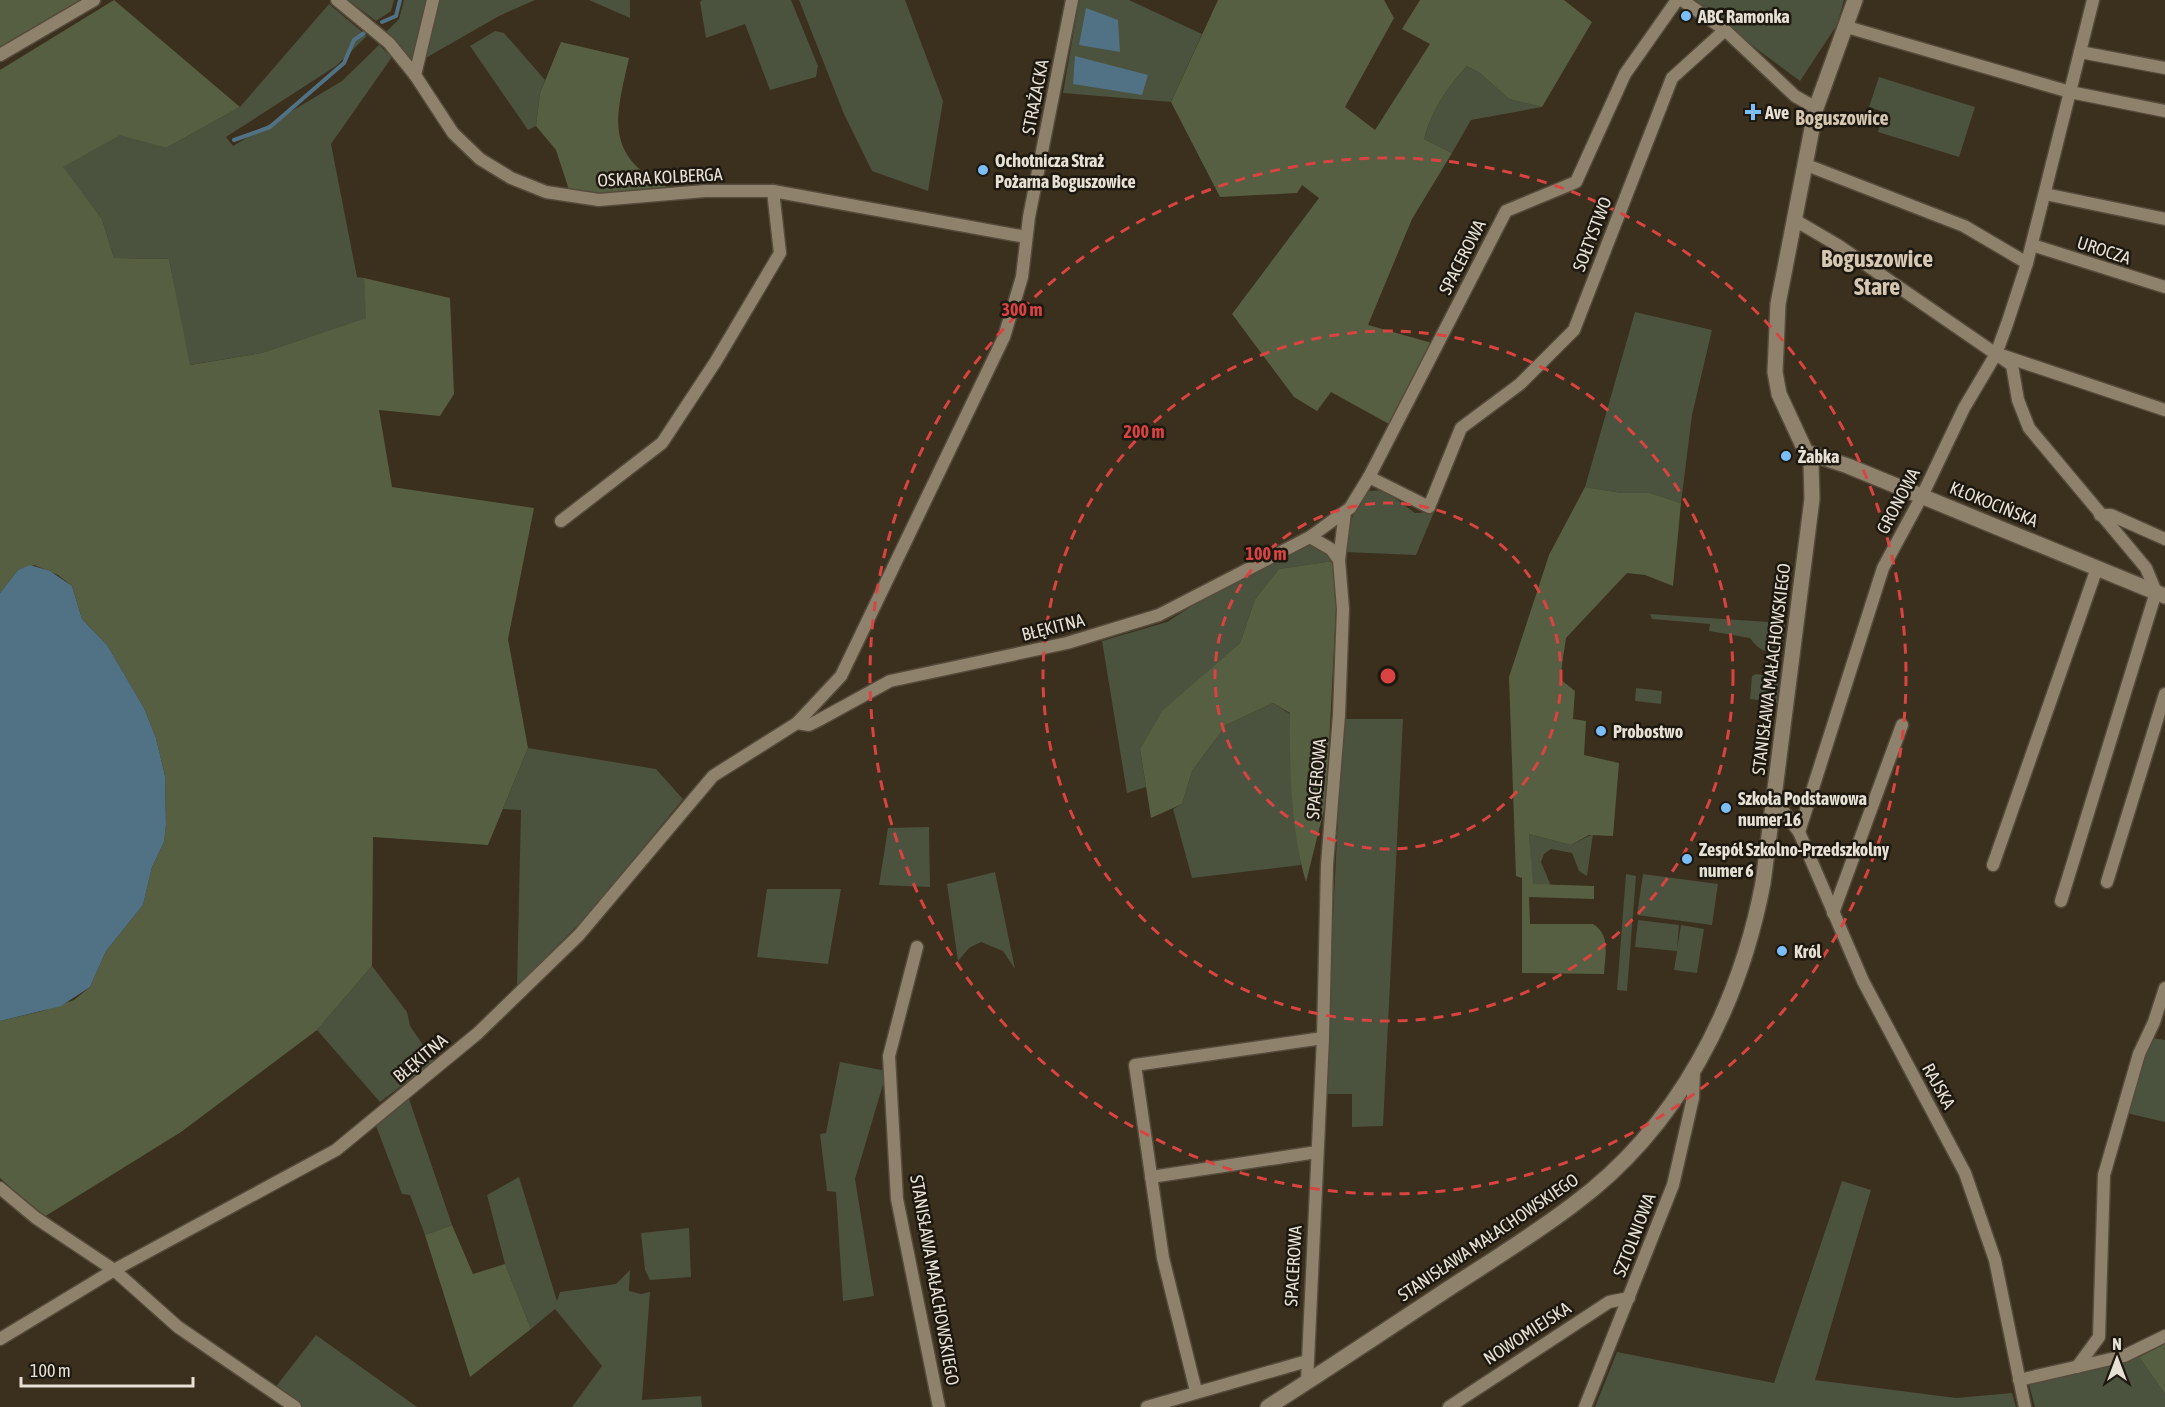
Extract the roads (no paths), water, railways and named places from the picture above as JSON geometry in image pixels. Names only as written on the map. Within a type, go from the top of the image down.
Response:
[{"type":"street","points":[[0,55],[94,0]]},
{"type":"street","name":"OSKARA KOLBERGA","points":[[337,0],[389,43],[415,75],[453,133],[480,159],[511,178],[546,192],[599,200],[705,191],[773,191],[1026,237]]},
{"type":"street","points":[[415,75],[433,0]]},
{"type":"street","name":"STRAŻACKA","points":[[1026,237],[1072,0]]},
{"type":"street","name":"SPACEROWA","points":[[1307,1382],[1323,1038],[1327,865],[1339,715],[1343,609],[1339,560],[1345,512],[1350,508],[1369,477],[1506,211],[1576,182],[1625,74],[1677,0]]},
{"type":"street","points":[[1682,0],[1725,30],[1795,96],[1816,108]]},
{"type":"street","name":"STANISŁAWA MAŁACHOWSKIEGO","points":[[1268,1407],[1288,1400],[1307,1382],[1575,1203],[1625,1159],[1694,1071],[1720,1022],[1750,940],[1763,883],[1812,499],[1813,475],[1806,452],[1779,394],[1775,372],[1778,304],[1816,108],[1856,0]]},
{"type":"street","name":"GRONOWA","points":[[1799,832],[1883,568],[1922,496],[1964,408],[1996,354],[2032,245],[2093,0]]},
{"type":"street","points":[[1847,27],[2070,92],[2165,111]]},
{"type":"street","name":"SOŁTYSTWO","points":[[1369,477],[1430,507],[1461,428],[1520,384],[1574,330],[1672,78],[1725,30]]},
{"type":"street","points":[[2080,52],[2165,68]]},
{"type":"street","points":[[1804,164],[1964,226],[2027,263]]},
{"type":"street","points":[[561,521],[662,443],[716,361],[780,253],[773,191]]},
{"type":"street","points":[[2045,194],[2165,219]]},
{"type":"street","points":[[1793,219],[1839,246],[2012,365],[2018,400],[2029,428],[2146,568],[2160,594],[2061,901]]},
{"type":"street","name":"BŁĘKITNA","points":[[0,1339],[114,1270],[336,1150],[478,1033],[579,935],[714,776],[797,723],[841,676],[999,348],[1022,277],[1026,237]]},
{"type":"street","name":"UROCZA","points":[[2032,245],[2165,287]]},
{"type":"street","points":[[1996,354],[2165,410]]},
{"type":"street","name":"KŁOKOCIŃSKA","points":[[1806,452],[1832,459],[2160,594]]},
{"type":"street","name":"BŁĘKITNA","points":[[797,723],[809,725],[890,681],[1067,643],[1159,615],[1310,537],[1345,512]]},
{"type":"street","points":[[2100,515],[2112,515],[2165,539]]},
{"type":"street","points":[[1310,537],[1331,549],[1339,560]]},
{"type":"street","points":[[1993,865],[2097,568]]},
{"type":"street","points":[[2107,882],[2165,694]]},
{"type":"street","points":[[1833,913],[1902,725]]},
{"type":"street","name":"RAJSKA","points":[[1775,800],[1799,832],[1863,981],[1965,1173],[1995,1260],[2025,1407]]},
{"type":"street","name":"STANISŁAWA MAŁACHOWSKIEGO","points":[[917,947],[889,1056],[897,1199],[939,1407]]},
{"type":"street","points":[[2077,1367],[2099,1337],[2104,1175],[2139,1054],[2154,1022],[2165,988]]},
{"type":"street","points":[[1196,1391],[1163,1258],[1135,1065],[1323,1038]]},
{"type":"street","name":"SZTOLNIOWA","points":[[1586,1407],[1672,1185],[1693,1098],[1694,1071]]},
{"type":"street","points":[[1151,1177],[1317,1152]]},
{"type":"street","points":[[0,1188],[36,1218],[114,1270],[178,1327],[295,1407]]},
{"type":"street","name":"NOWOMIEJSKA","points":[[1449,1407],[1609,1302],[1629,1298]]},
{"type":"street","points":[[2019,1380],[2124,1356],[2165,1336]]},
{"type":"street","points":[[1147,1407],[1196,1391],[1285,1369],[1307,1361]]},
{"type":"street","points":[[1285,1369],[1307,1382]]},
{"type":"water","points":[[1086,8],[1118,20],[1120,52],[1079,45]]},
{"type":"water","points":[[1075,56],[1148,75],[1142,95],[1073,84]]},
{"type":"water","points":[[30,565],[50,571],[72,586],[82,619],[107,645],[144,708],[156,738],[165,776],[166,825],[164,842],[152,867],[143,905],[106,951],[90,987],[61,1006],[0,1021],[0,593],[18,570]]},
{"type":"waterway","points":[[382,22],[396,16],[400,0]]},
{"type":"waterway","points":[[234,140],[270,127],[344,63],[354,40],[364,33]]},
{"type":"place","name":"ABC Ramonka","points":[[1686,16]]},
{"type":"place","name":"Ave","points":[[1753,112]]},
{"type":"place","name":"Ochotnicza Straż Pożarna Boguszowice","points":[[983,170]]},
{"type":"place","name":"Żabka","points":[[1786,456]]},
{"type":"place","name":"Probostwo","points":[[1601,731]]},
{"type":"place","name":"Szkoła Podstawowa numer 16","points":[[1726,808]]},
{"type":"place","name":"Zespół Szkolno-Przedszkolny numer 6","points":[[1687,859]]},
{"type":"place","name":"Król","points":[[1782,951]]},
{"type":"district","name":"Boguszowice","points":[[1842,117]]},
{"type":"district","name":"Boguszowice Stare","points":[[1877,272]]}]
